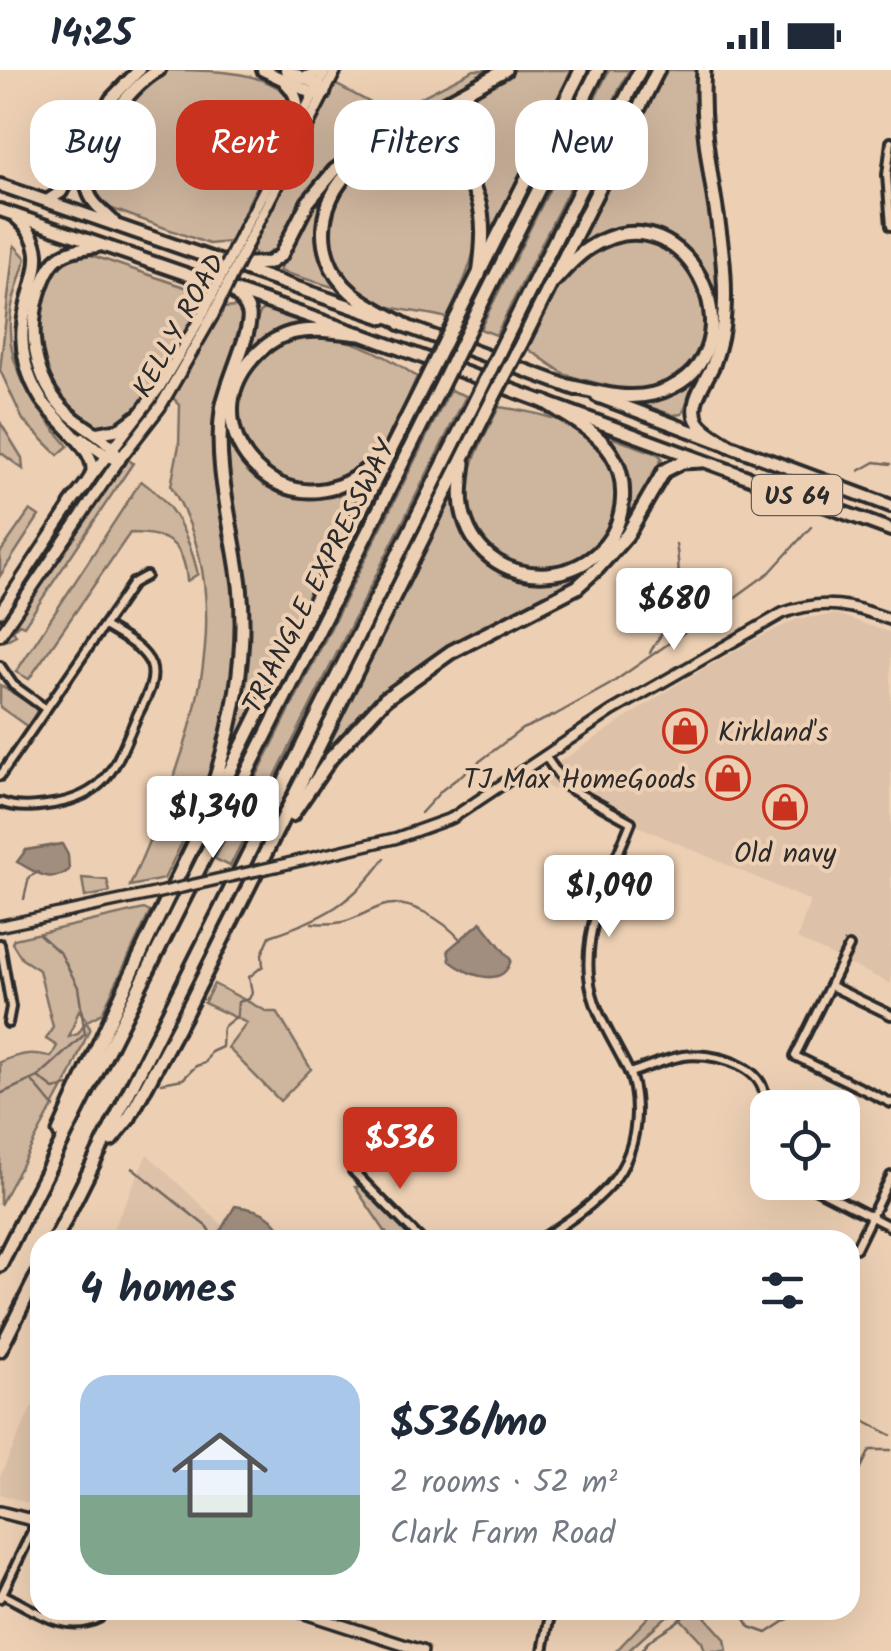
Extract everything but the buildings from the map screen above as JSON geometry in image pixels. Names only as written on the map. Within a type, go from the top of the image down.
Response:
[{"type":"highway","points":[[48,201],[61,192],[112,99],[139,70]]},
{"type":"highway","points":[[118,225],[88,192],[87,171],[114,111],[140,82],[159,70]]},
{"type":"highway","points":[[263,70],[304,78],[319,91]]},
{"type":"highway","points":[[304,78],[324,70]]},
{"type":"highway","points":[[233,265],[270,262],[281,254],[308,202],[334,171],[368,145],[506,70]]},
{"type":"highway","points":[[50,1165],[53,1145],[112,1010],[581,70]]},
{"type":"highway","name":"TRIANGLE EXPRESSWAY","points":[[0,1264],[598,70]]},
{"type":"highway","points":[[60,1230],[640,70]]},
{"type":"highway","points":[[96,1159],[128,1118],[153,1076],[658,70]]},
{"type":"highway","points":[[704,70],[704,138],[726,292],[723,331],[698,394],[696,413],[698,422],[728,446]]},
{"type":"highway","points":[[283,74],[319,91]]},
{"type":"highway","points":[[283,74],[298,100]]},
{"type":"highway","points":[[405,325],[350,292],[330,266],[324,249],[326,208],[336,184],[356,166],[378,152],[404,149],[435,156],[456,167],[473,186],[480,205],[484,237],[478,274]]},
{"type":"highway","name":"US 64","points":[[0,185],[405,325],[891,506]]},
{"type":"highway","name":"US 64","points":[[0,210],[360,334],[891,530]]},
{"type":"highway","points":[[12,214],[27,227],[38,248],[22,328],[26,364],[38,394],[86,449],[92,468],[70,505]]},
{"type":"highway","points":[[550,285],[575,258],[598,242],[628,234],[671,245],[689,258],[705,280],[710,296],[712,322],[708,343],[696,365],[676,383],[642,396],[569,386]]},
{"type":"highway","points":[[104,246],[70,250],[54,260],[43,281],[33,329],[43,379],[62,408],[95,433],[119,460]]},
{"type":"highway","points":[[198,834],[228,742],[241,656],[240,588],[221,458],[220,420],[230,375],[250,322],[248,310],[232,290]]},
{"type":"highway","points":[[360,334],[303,331],[267,344],[242,372],[235,389],[234,426],[238,442],[263,474],[279,484],[308,492],[349,484],[367,471],[398,436]]},
{"type":"highway","points":[[466,454],[464,518],[488,556],[510,570],[542,576],[557,575],[588,562],[602,550],[619,522],[623,492],[620,472],[600,439],[545,402]]},
{"type":"highway","points":[[95,433],[120,430],[136,416]]},
{"type":"highway","points":[[66,427],[110,451]]},
{"type":"highway","points":[[272,842],[331,758],[385,700],[451,652],[577,587],[627,535],[664,471],[682,462],[702,461]]},
{"type":"highway","points":[[0,1350],[30,1290]]},
{"type":"main road","name":"KELLY ROAD","points":[[0,636],[178,380],[319,91],[324,70]]},
{"type":"main road","name":"KELLY ROAD","points":[[313,100],[336,70]]},
{"type":"main road","name":"KELLY ROAD","points":[[246,237],[267,190]]},
{"type":"main road","name":"KELLY ROAD","points":[[0,612],[70,505],[209,313]]},
{"type":"main road","points":[[0,1512],[30,1519]]},
{"type":"main road","points":[[326,1620],[422,1651]]},
{"type":"street","points":[[891,142],[887,168],[891,226]]},
{"type":"street","points":[[0,776],[133,584],[146,576]]},
{"type":"street","points":[[0,926],[276,866],[434,826],[472,807],[612,711],[784,613],[813,604],[837,603],[891,620]]},
{"type":"street","points":[[0,802],[29,808],[69,802],[98,788],[112,771],[148,694],[152,673],[142,651],[104,626]]},
{"type":"street","points":[[0,666],[14,685],[46,709]]},
{"type":"street","points":[[0,682],[14,685]]},
{"type":"street","points":[[545,756],[567,788],[631,822],[595,916],[588,952],[589,981],[602,1022],[630,1073],[636,1101],[636,1140],[626,1164],[609,1188],[554,1230]]},
{"type":"street","points":[[0,944],[3,980],[11,1006],[8,1023]]},
{"type":"street","points":[[850,947],[795,1056],[891,1103]]},
{"type":"street","points":[[831,986],[891,1015]]},
{"type":"street","points":[[630,1073],[683,1056],[709,1056],[751,1073],[762,1090]]},
{"type":"street","points":[[353,1171],[411,1230]]},
{"type":"street","points":[[860,1240],[891,1176]]},
{"type":"street","points":[[838,1200],[891,1227]]},
{"type":"street","points":[[30,1537],[1,1596],[30,1608]]},
{"type":"street","points":[[57,1620],[81,1626],[94,1620]]},
{"type":"street","points":[[543,1651],[548,1620]]},
{"type":"shaded area","points":[[170,70],[241,74],[274,85],[290,100],[176,100],[176,190],[255,190],[230,242],[209,244],[107,207],[92,190],[156,190],[156,100],[130,100],[149,80]]},
{"type":"shaded area","points":[[474,70],[497,70],[442,100],[415,100]]},
{"type":"shaded area","points":[[513,70],[576,70],[561,100],[515,100],[516,190],[492,239],[488,237],[485,207],[477,190],[495,190],[495,100],[464,100]]},
{"type":"shaded area","points":[[609,70],[629,70],[614,100],[594,100]]},
{"type":"shaded area","points":[[662,70],[700,70],[702,129],[721,304],[717,304],[698,263],[667,238],[648,231],[627,230],[580,241],[602,190],[648,190],[647,100]]},
{"type":"shaded area","points":[[333,83],[365,100],[334,100],[334,178],[277,250],[268,258],[257,258],[252,250],[281,190],[314,190],[314,122]]},
{"type":"shaded area","points":[[326,186],[329,189],[320,213],[318,237],[333,287],[279,271],[302,221]]},
{"type":"shaded area","points":[[339,190],[469,190],[478,217],[477,238],[447,318],[382,304],[346,282],[331,258],[328,243],[329,213]]},
{"type":"shaded area","points":[[549,190],[569,190],[496,335],[480,329]]},
{"type":"shaded area","points":[[632,238],[668,247],[693,269],[709,307],[705,339],[684,373],[648,391],[631,392],[566,375],[528,349],[571,267],[597,247]]},
{"type":"shaded area","points":[[14,245],[26,258],[11,311],[12,350],[33,400],[68,446],[58,455],[23,420],[0,370]]},
{"type":"shaded area","points":[[85,253],[188,288],[201,301],[150,389],[125,420],[109,428],[88,422],[59,394],[47,375],[38,341],[40,302],[46,285],[68,259]]},
{"type":"shaded area","points":[[240,307],[245,322],[219,401],[238,618],[231,707],[210,786],[164,879],[130,886],[187,739],[206,637],[205,585],[194,535],[171,486],[179,445],[180,405],[171,396],[221,308]]},
{"type":"shaded area","points":[[263,309],[303,323],[237,367],[260,313]]},
{"type":"shaded area","points":[[305,334],[364,347],[417,377],[393,431],[373,459],[344,478],[314,485],[287,480],[263,467],[246,447],[237,422],[239,394],[254,365],[276,344]]},
{"type":"shaded area","points":[[701,365],[705,367],[682,414],[673,415],[641,404],[680,387]]},
{"type":"shaded area","points":[[450,390],[466,396],[230,866],[215,859]]},
{"type":"shaded area","points":[[499,407],[566,423],[582,431],[605,454],[616,484],[615,514],[602,543],[580,563],[549,570],[515,565],[487,547],[476,534],[467,501],[469,476]]},
{"type":"shaded area","points":[[0,422],[22,458],[23,469],[0,452]]},
{"type":"shaded area","points":[[225,422],[246,461],[279,487],[319,496],[365,484],[355,512],[230,761],[227,759],[243,668],[245,599]]},
{"type":"shaded area","points":[[613,438],[662,458],[618,539],[628,503]]},
{"type":"shaded area","points":[[127,459],[133,463],[24,626],[19,624],[13,630],[16,635],[3,642]]},
{"type":"shaded area","points":[[141,481],[172,510],[198,574],[187,581],[178,549],[164,538],[130,533],[29,679],[16,672]]},
{"type":"shaded area","points":[[454,487],[469,539],[495,566],[512,573],[548,578],[585,568],[588,571],[554,596],[422,665],[378,700],[328,755],[324,753],[332,730]]},
{"type":"shaded area","points":[[30,510],[39,516],[0,576],[0,553]]},
{"type":"shaded area","points":[[837,614],[891,633],[891,984],[797,939],[810,901],[532,780],[676,685],[758,638],[797,619]]},
{"type":"shaded area","points":[[0,685],[34,706],[37,712],[28,727],[0,707]]},
{"type":"shaded area","points":[[62,844],[69,870],[62,874],[43,875],[17,862],[26,850]]},
{"type":"shaded area","points":[[82,878],[107,880],[110,892],[85,897]]},
{"type":"shaded area","points":[[144,909],[150,912],[102,1013],[87,1021],[79,1010],[69,1037],[78,1034],[86,1022],[90,1028],[71,1073],[0,1205],[0,1062],[25,1054],[51,1057],[57,1046],[46,1039],[53,1027],[39,970],[22,959],[12,943],[14,939]]},
{"type":"shaded area","points":[[481,922],[511,960],[500,975],[483,977],[450,961],[448,950]]},
{"type":"shaded area","points":[[214,984],[268,1012],[277,1012],[311,1069],[280,1101],[228,1048],[247,1023],[204,1003]]},
{"type":"shaded area","points":[[147,1154],[227,1230],[113,1230]]},
{"type":"shaded area","points":[[362,1186],[404,1230],[384,1230],[355,1187]]},
{"type":"shaded area","points":[[235,1206],[266,1215],[280,1230],[221,1230]]},
{"type":"shaded area","points":[[30,1411],[30,1504],[0,1494],[0,1476]]},
{"type":"shaded area","points":[[645,1620],[662,1620],[628,1651],[616,1651]]},
{"type":"shaded area","points":[[682,1620],[708,1620],[725,1639],[727,1651],[705,1651],[702,1642]]},
{"type":"waterway","points":[[859,471],[875,462],[891,464]]},
{"type":"waterway","points":[[421,813],[442,790],[522,729],[609,685],[770,572],[811,527]]},
{"type":"waterway","points":[[650,653],[674,609],[678,581],[676,544]]},
{"type":"waterway","points":[[162,1083],[183,1079],[205,1063],[211,1052],[222,1047],[223,1029],[237,1016],[238,1002],[249,999],[249,977],[263,966],[262,954],[270,936],[335,908],[361,887],[385,858]]},
{"type":"waterway","points":[[24,899],[29,877],[39,872]]},
{"type":"waterway","points":[[312,923],[342,922],[382,906],[403,905],[445,925],[461,940]]},
{"type":"waterway","points":[[38,1077],[85,1034],[78,987],[61,954],[39,934]]},
{"type":"waterway","points":[[0,1094],[38,1077],[54,1089],[68,1086]]},
{"type":"waterway","points":[[33,1082],[54,1107]]},
{"type":"waterway","points":[[133,1168],[209,1230]]},
{"type":"waterway","points":[[860,1419],[891,1435]]},
{"type":"waterway","points":[[860,1470],[870,1450],[891,1450]]},
{"type":"waterway","points":[[641,1651],[679,1620]]},
{"type":"waterway","points":[[746,1620],[750,1627],[767,1633],[787,1620]]},
{"type":"place","name":"Kirkland's","points":[[685,731]]},
{"type":"place","name":"TJ Max HomeGoods","points":[[728,778]]},
{"type":"place","name":"Old navy","points":[[785,807]]}]
